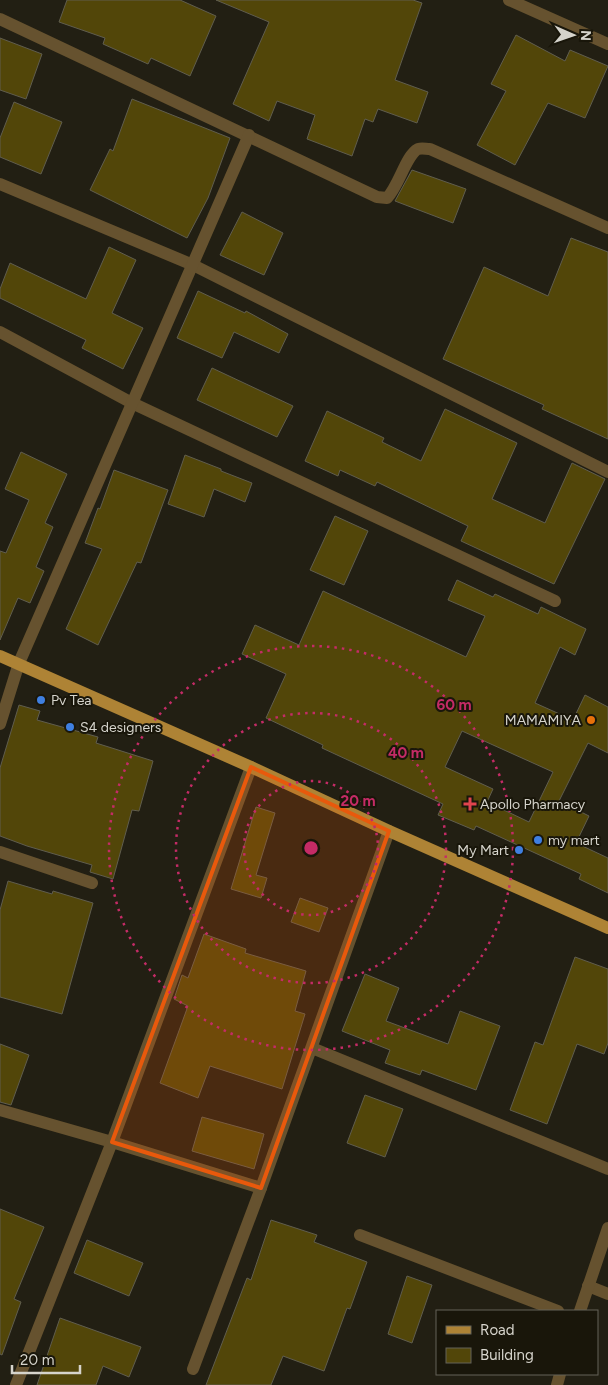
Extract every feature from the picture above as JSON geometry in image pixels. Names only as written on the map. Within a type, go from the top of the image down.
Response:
[{"type":"main road","points":[[0,656],[608,928]]},
{"type":"street","points":[[509,0],[608,44]]},
{"type":"street","points":[[0,18],[382,198],[387,198],[394,190],[412,154],[420,148],[430,149],[608,228]]},
{"type":"street","points":[[0,724],[19,663],[249,135]]},
{"type":"street","points":[[0,184],[194,265],[608,472]]},
{"type":"street","points":[[0,332],[132,403],[556,601]]},
{"type":"street","points":[[16,1385],[112,1142],[251,767]]},
{"type":"street","points":[[193,1369],[261,1188],[389,831]]},
{"type":"street","points":[[0,852],[92,883]]},
{"type":"street","points":[[312,1048],[608,1169]]},
{"type":"street","points":[[0,1110],[261,1188]]},
{"type":"street","points":[[580,1310],[608,1228]]},
{"type":"street","points":[[360,1234],[555,1310]]},
{"type":"street","points":[[588,1286],[608,1294]]},
{"type":"highlighted area","points":[[251,767],[389,831],[261,1188],[112,1142]]},
{"type":"building","points":[[67,0],[180,0],[216,16],[190,76],[151,58],[148,64],[103,44],[105,38],[59,22]]},
{"type":"building","points":[[216,0],[413,0],[422,3],[395,80],[428,92],[417,123],[378,109],[373,122],[365,119],[352,156],[307,139],[315,115],[277,101],[269,121],[233,104],[269,22]]},
{"type":"building","points":[[516,35],[565,61],[570,50],[608,66],[585,118],[548,103],[515,165],[477,145],[506,91],[491,84]]},
{"type":"building","points":[[0,38],[42,54],[26,99],[0,90]]},
{"type":"building","points":[[132,99],[230,138],[208,198],[187,238],[90,190],[110,149],[113,151]]},
{"type":"building","points":[[14,102],[62,122],[41,174],[0,157],[0,138]]},
{"type":"building","points":[[412,170],[466,189],[453,223],[395,201]]},
{"type":"building","points":[[242,212],[283,233],[264,275],[220,255]]},
{"type":"building","points":[[571,238],[608,252],[608,439],[542,409],[544,405],[443,359],[484,267],[548,296]]},
{"type":"building","points":[[109,247],[136,260],[112,313],[143,328],[123,369],[82,348],[86,340],[0,298],[0,289],[10,263],[86,299]]},
{"type":"building","points":[[198,291],[245,313],[246,311],[288,334],[279,353],[234,332],[222,358],[177,338]]},
{"type":"building","points":[[212,368],[293,406],[277,437],[197,400]]},
{"type":"building","points":[[445,409],[517,443],[492,499],[545,523],[572,463],[605,479],[554,584],[461,541],[468,526],[377,482],[375,486],[340,470],[338,476],[305,461],[327,411],[384,438],[382,442],[421,461]]},
{"type":"building","points":[[21,452],[67,474],[45,523],[53,527],[36,567],[44,571],[30,603],[18,598],[0,640],[0,551],[6,553],[29,500],[5,489]]},
{"type":"building","points":[[185,455],[252,483],[245,502],[214,489],[204,517],[168,504]]},
{"type":"building","points":[[114,470],[168,490],[141,563],[137,562],[98,645],[66,629],[102,549],[85,543]]},
{"type":"building","points":[[335,516],[368,531],[344,585],[310,570]]},
{"type":"building","points":[[457,580],[493,597],[495,594],[538,614],[541,607],[586,629],[575,655],[560,647],[535,703],[573,720],[585,695],[608,707],[608,753],[588,743],[559,801],[589,816],[576,843],[608,858],[608,893],[579,879],[581,874],[476,826],[474,830],[438,815],[443,804],[322,748],[323,745],[266,718],[286,674],[242,654],[255,625],[299,645],[323,591],[466,657],[485,616],[448,600]],"holes":[[[462,731],[553,772],[529,822],[487,802],[493,789],[445,767]]]},
{"type":"building","points":[[19,705],[40,711],[37,720],[98,737],[96,743],[153,761],[139,811],[132,810],[113,879],[90,872],[92,865],[0,836],[0,768]]},
{"type":"building","points":[[256,807],[275,813],[256,875],[267,878],[261,898],[231,889]]},
{"type":"building","points":[[8,881],[52,894],[53,891],[93,903],[62,1014],[0,997],[0,910]]},
{"type":"building","points":[[300,898],[328,908],[319,932],[291,922]]},
{"type":"building","points":[[204,934],[246,949],[245,953],[306,971],[295,1011],[305,1014],[282,1089],[210,1066],[198,1098],[160,1083],[188,1006],[174,999],[182,975],[188,978]]},
{"type":"building","points":[[575,957],[608,969],[608,1043],[604,1054],[577,1044],[547,1124],[510,1110],[535,1042],[543,1045]]},
{"type":"building","points":[[365,974],[399,988],[386,1021],[448,1044],[460,1011],[500,1026],[476,1090],[422,1070],[420,1075],[385,1063],[390,1050],[342,1031]]},
{"type":"building","points":[[0,1044],[29,1055],[11,1105],[0,1102]]},
{"type":"building","points":[[365,1095],[403,1109],[385,1157],[347,1143]]},
{"type":"building","points":[[202,1117],[264,1134],[254,1169],[192,1151]]},
{"type":"building","points":[[0,1209],[44,1227],[14,1299],[21,1302],[2,1355],[0,1354]]},
{"type":"building","points":[[271,1220],[317,1235],[314,1242],[367,1262],[350,1309],[347,1308],[324,1371],[283,1356],[271,1385],[206,1385],[247,1278],[251,1280]]},
{"type":"building","points":[[87,1240],[143,1263],[129,1296],[74,1273]]},
{"type":"building","points":[[407,1276],[432,1285],[412,1343],[388,1334]]},
{"type":"building","points":[[60,1318],[141,1347],[129,1377],[103,1366],[96,1385],[37,1385]]},
{"type":"place","name":"Pv Tea","points":[[41,700]]},
{"type":"place","name":"MAMAMIYA","points":[[591,720]]},
{"type":"place","name":"S4 designers","points":[[70,727]]},
{"type":"place","name":"Apollo Pharmacy","points":[[470,804]]},
{"type":"place","name":"my mart","points":[[538,840]]},
{"type":"place","name":"My Mart","points":[[519,850]]}]
